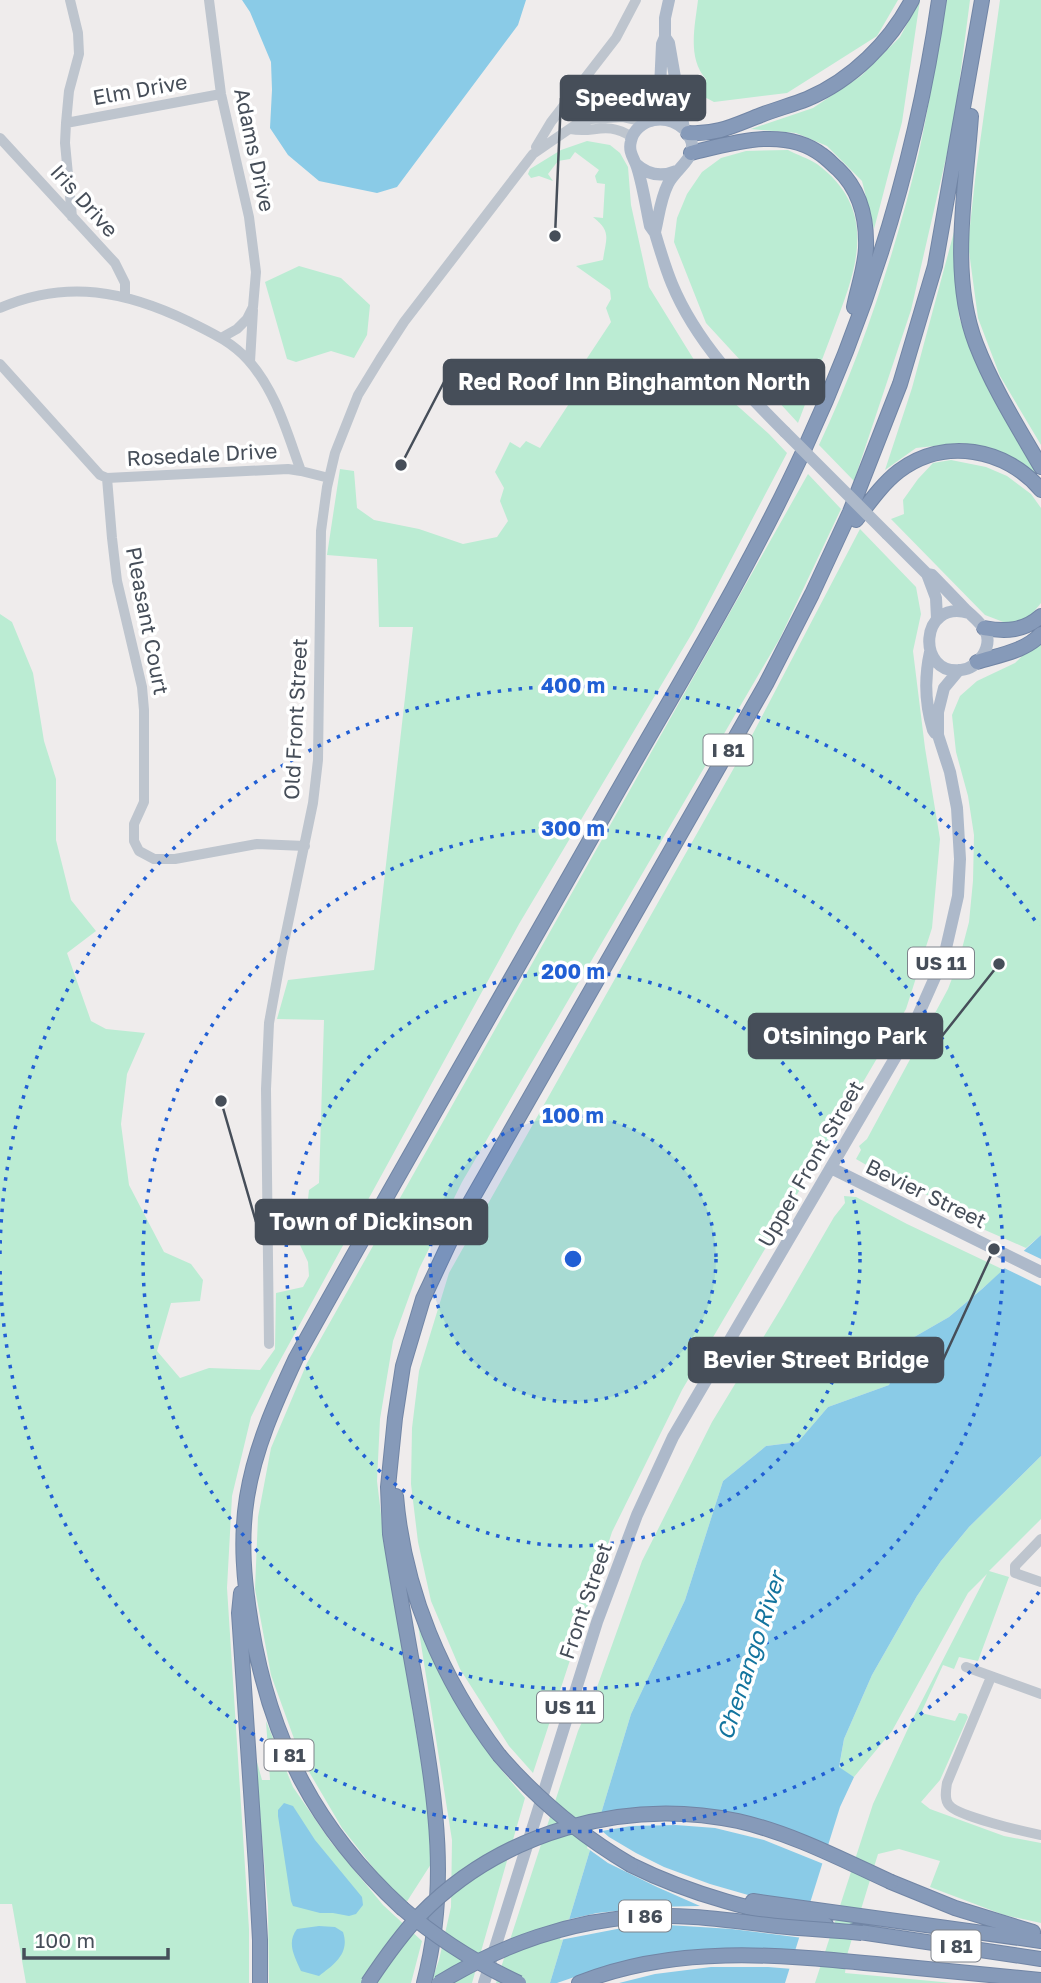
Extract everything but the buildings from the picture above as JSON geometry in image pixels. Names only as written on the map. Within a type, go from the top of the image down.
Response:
[{"type":"highway","points":[[686,131],[702,134],[727,130],[829,87],[867,60],[891,35],[912,0]]},
{"type":"highway","name":"I 81","points":[[519,1983],[462,1953],[428,1930],[364,1872],[312,1800],[288,1755],[269,1705],[260,1671],[244,1570],[244,1520],[254,1466],[269,1418],[296,1358],[738,580],[804,449],[845,353],[880,258],[901,187],[924,85],[939,0]]},
{"type":"highway","name":"I 81","points":[[982,0],[947,204],[925,302],[900,384],[834,548],[766,684],[456,1227],[429,1284],[402,1366],[395,1418],[397,1505],[405,1557],[414,1591],[431,1639],[472,1718],[499,1755],[529,1789],[591,1840],[631,1865],[667,1882],[722,1902],[866,1933],[1041,1959]]},
{"type":"highway","points":[[975,47],[961,261],[967,311],[975,343],[994,384],[1041,467]]},
{"type":"highway","points":[[691,153],[745,141],[783,140],[814,149],[843,174],[862,208],[866,249],[845,353]]},
{"type":"highway","points":[[834,548],[890,479],[915,461],[928,456],[961,450],[991,455],[1019,468],[1041,490]]},
{"type":"highway","points":[[984,628],[1012,630],[1030,624],[1041,616]]},
{"type":"highway","points":[[977,662],[1022,648],[1041,634]]},
{"type":"highway","points":[[395,1418],[388,1487],[390,1534],[430,1765],[438,1836],[439,1874],[424,1983]]},
{"type":"highway","points":[[244,1570],[239,1613],[259,1915],[260,1983]]},
{"type":"highway","points":[[368,1983],[406,1931],[435,1901],[467,1875],[532,1840],[602,1819],[634,1814],[704,1815],[774,1832],[955,1908],[1041,1934]]},
{"type":"highway","points":[[631,1865],[758,1902],[1041,1941]]},
{"type":"highway","name":"I 86","points":[[439,1983],[491,1955],[523,1942],[581,1925],[625,1918],[694,1917],[866,1933]]},
{"type":"highway","name":"I 86","points":[[579,1983],[626,1968],[664,1961],[701,1956],[781,1955],[1041,1980]]},
{"type":"main road","points":[[649,121],[660,88],[662,44],[669,0]]},
{"type":"main road","points":[[665,37],[669,43],[686,131],[691,140],[691,153]]},
{"type":"main road","points":[[632,137],[649,121],[669,120],[686,131]]},
{"type":"main road","name":"Upper Front Street","points":[[632,137],[630,150],[636,164],[650,226],[655,233],[672,284],[706,343],[737,383],[927,574],[936,598],[937,619],[929,634],[926,702],[933,730],[938,735]]},
{"type":"main road","name":"Upper Front Street","points":[[655,233],[662,197],[668,183],[676,171],[686,164],[691,153]]},
{"type":"main road","points":[[636,164],[655,174],[676,171]]},
{"type":"main road","name":"Upper Front Street","points":[[927,574],[932,575],[984,628]]},
{"type":"main road","points":[[937,619],[952,611],[969,613]]},
{"type":"main road","points":[[930,652],[943,666],[959,670],[969,668],[977,662],[986,648],[984,628]]},
{"type":"main road","name":"Upper Front Street","points":[[673,1437],[912,1029],[933,984],[949,940],[958,896],[960,830],[954,792],[938,735],[938,712],[948,681],[959,670]]},
{"type":"main road","name":"Bevier Street","points":[[831,1168],[1041,1272]]},
{"type":"main road","name":"Front Street","points":[[484,1983],[597,1622],[637,1515],[673,1437]]},
{"type":"street","points":[[70,0],[78,33],[79,54],[69,91],[65,143],[72,217]]},
{"type":"street","name":"Adams Drive","points":[[209,0],[222,94],[254,248],[256,272],[250,362]]},
{"type":"street","name":"Old Front Street","points":[[270,1344],[266,1101],[269,1023],[305,846],[318,760],[320,558],[322,520],[329,478],[342,434],[358,395],[380,359],[404,322],[533,154],[551,122],[616,38],[636,0]]},
{"type":"street","name":"Elm Drive","points":[[66,123],[222,94]]},
{"type":"street","name":"Old Front Street","points":[[533,154],[578,123],[603,117],[649,121]]},
{"type":"street","name":"Old Front Street","points":[[571,130],[581,132],[608,128],[632,137]]},
{"type":"street","name":"Iris Drive","points":[[0,138],[120,270],[125,283],[125,297]]},
{"type":"street","points":[[0,308],[40,294],[96,291],[125,297],[172,313],[222,338],[250,362],[264,382],[279,411],[301,471]]},
{"type":"street","points":[[222,338],[237,329],[247,319],[253,307]]},
{"type":"street","name":"Rosedale Drive","points":[[0,364],[100,475],[107,478],[288,469],[329,478]]},
{"type":"street","name":"Pleasant Court","points":[[107,478],[117,581],[142,687],[144,710],[144,802],[134,824],[134,841],[139,850],[154,859],[175,859],[257,844],[305,846]]},
{"type":"street","points":[[1041,1539],[1015,1566],[1015,1573],[1041,1582]]},
{"type":"street","points":[[966,1667],[1041,1694]]},
{"type":"street","points":[[992,1677],[947,1783],[948,1804],[954,1810],[1041,1835]]},
{"type":"green space","points":[[698,0],[898,0],[877,36],[787,93],[714,102],[695,92],[706,79],[700,71],[694,52]]},
{"type":"green space","points":[[920,0],[902,122],[874,229],[862,181],[827,146],[796,133],[751,129],[813,108],[861,76],[900,37]]},
{"type":"green space","points":[[945,0],[970,0],[954,123],[911,310],[854,481],[819,445],[850,375],[900,226],[923,133]]},
{"type":"green space","points":[[1000,0],[1041,0],[1041,445],[1000,376],[978,318],[968,244]]},
{"type":"green space","points":[[587,141],[610,145],[620,153],[628,167],[631,205],[649,287],[704,376],[787,453],[694,630],[519,924],[251,1417],[232,1496],[227,1588],[249,1929],[249,1983],[26,1983],[12,1904],[0,1904],[0,614],[12,622],[33,673],[44,741],[56,779],[56,840],[71,900],[96,931],[67,953],[91,1021],[106,1029],[145,1033],[127,1074],[121,1124],[129,1185],[164,1252],[191,1264],[203,1280],[200,1301],[171,1303],[157,1351],[180,1378],[209,1368],[260,1370],[275,1349],[276,1293],[303,1287],[309,1276],[308,1262],[293,1230],[305,1226],[309,1190],[319,1183],[324,1020],[277,1019],[288,980],[374,970],[413,627],[379,627],[377,559],[327,555],[340,469],[354,471],[357,508],[374,520],[419,529],[463,544],[497,537],[508,521],[500,501],[504,488],[495,472],[510,442],[520,448],[526,441],[540,448],[576,393],[568,387],[611,322],[606,308],[611,299],[610,290],[576,266],[603,260],[605,231],[593,217],[603,218],[605,184],[597,183],[595,176],[599,170],[575,152],[570,159],[558,161],[548,174],[553,181],[539,176],[531,178],[528,174],[530,169],[561,150]]},
{"type":"green space","points":[[788,150],[817,164],[836,182],[849,201],[856,220],[857,241],[850,284],[798,423],[706,323],[674,242],[677,218],[687,194],[702,172],[721,158],[746,151]]},
{"type":"green space","points":[[954,232],[959,317],[975,360],[1037,475],[1002,452],[962,443],[916,448],[885,470],[912,388]]},
{"type":"green space","points":[[299,266],[341,278],[370,305],[367,335],[354,358],[331,351],[296,362],[287,359],[265,282]]},
{"type":"green space","points":[[951,460],[986,467],[1007,476],[1031,494],[1041,508],[1041,603],[1026,621],[1006,623],[985,615],[891,519],[904,514],[903,500],[933,463]]},
{"type":"green space","points":[[808,474],[841,509],[780,638],[462,1182],[419,1269],[393,1341],[380,1419],[377,1481],[429,1810],[431,1864],[406,1903],[379,1875],[342,1828],[301,1758],[271,1675],[255,1589],[258,1517],[271,1448],[307,1363]]},
{"type":"green space","points":[[860,529],[916,587],[921,614],[913,651],[940,839],[932,928],[906,1009],[682,1390],[612,1532],[533,1773],[509,1746],[460,1669],[431,1601],[418,1542],[411,1484],[412,1428],[419,1371],[449,1273],[748,743]]},
{"type":"green space","points":[[1041,638],[1041,1235],[1026,1248],[969,1223],[935,1202],[935,1199],[894,1181],[856,1159],[861,1150],[859,1146],[867,1139],[948,989],[969,922],[974,835],[968,796],[956,752],[952,715],[960,696],[977,681],[1015,663]]},
{"type":"green space","points":[[844,1196],[856,1197],[1004,1270],[949,1317],[909,1340],[889,1385],[828,1407],[798,1442],[766,1446],[723,1481],[685,1600],[631,1714],[550,1983],[496,1983],[578,1731],[596,1690],[642,1561],[712,1422],[834,1217],[845,1203]]},
{"type":"green space","points":[[1041,1456],[1041,1519],[989,1571],[1009,1577],[978,1661],[959,1657],[954,1669],[943,1665],[921,1713],[955,1721],[959,1713],[968,1717],[940,1780],[921,1802],[930,1809],[1004,1836],[1041,1843],[1041,1923],[1004,1915],[930,1887],[940,1861],[899,1849],[878,1854],[847,1955],[845,1973],[953,1983],[815,1983],[873,1804],[912,1720],[987,1574],[968,1593],[892,1731],[854,1777],[839,1768],[844,1739],[872,1675],[917,1596],[941,1561],[969,1527]]},
{"type":"green space","points":[[418,1625],[447,1688],[493,1760],[525,1798],[472,1983],[431,1983],[451,1907],[452,1840]]},
{"type":"green space","points":[[266,1721],[293,1787],[330,1841],[383,1905],[422,1941],[411,1983],[269,1983],[268,1907],[255,1755],[262,1780],[270,1780]]},
{"type":"water","points":[[242,0],[526,0],[518,25],[397,187],[377,193],[319,181],[288,155],[270,128],[271,62],[250,12]]},
{"type":"water","name":"Chenango River","points":[[1041,1235],[1041,1456],[969,1527],[941,1561],[917,1596],[872,1675],[844,1739],[839,1767],[854,1777],[840,1807],[785,1983],[550,1983],[631,1714],[685,1600],[723,1481],[766,1446],[798,1442],[828,1407],[889,1385],[909,1340],[949,1317]]},
{"type":"water","points":[[284,1803],[293,1806],[315,1840],[362,1897],[363,1905],[356,1914],[349,1916],[320,1913],[293,1906],[278,1816],[278,1810]]},
{"type":"water","points":[[335,1927],[343,1932],[345,1939],[340,1957],[319,1976],[301,1971],[294,1955],[292,1940],[297,1929]]},
{"type":"pier","points":[[1020,1249],[1041,1259],[1041,1286],[1002,1267]]},
{"type":"pier","points":[[651,1807],[722,1811],[765,1821],[831,1847],[826,1865],[764,1840],[715,1828],[631,1826],[602,1831],[664,1867],[710,1884],[755,1897],[813,1905],[803,1938],[732,1929],[668,1925],[617,1929],[560,1940],[566,1920],[597,1913],[652,1907],[700,1906],[608,1863],[587,1848],[598,1813]]},
{"type":"pier","points":[[723,1948],[798,1951],[793,1969],[711,1967],[655,1974],[619,1983],[557,1983],[586,1973],[677,1953]]},
{"type":"place","name":"Speedway","points":[[555,236]]},
{"type":"place","name":"Red Roof Inn Binghamton North","points":[[401,465]]},
{"type":"place","name":"Otsiningo Park","points":[[999,964]]},
{"type":"place","name":"Town of Dickinson","points":[[221,1101]]},
{"type":"place","name":"Bevier Street Bridge","points":[[994,1249]]}]
